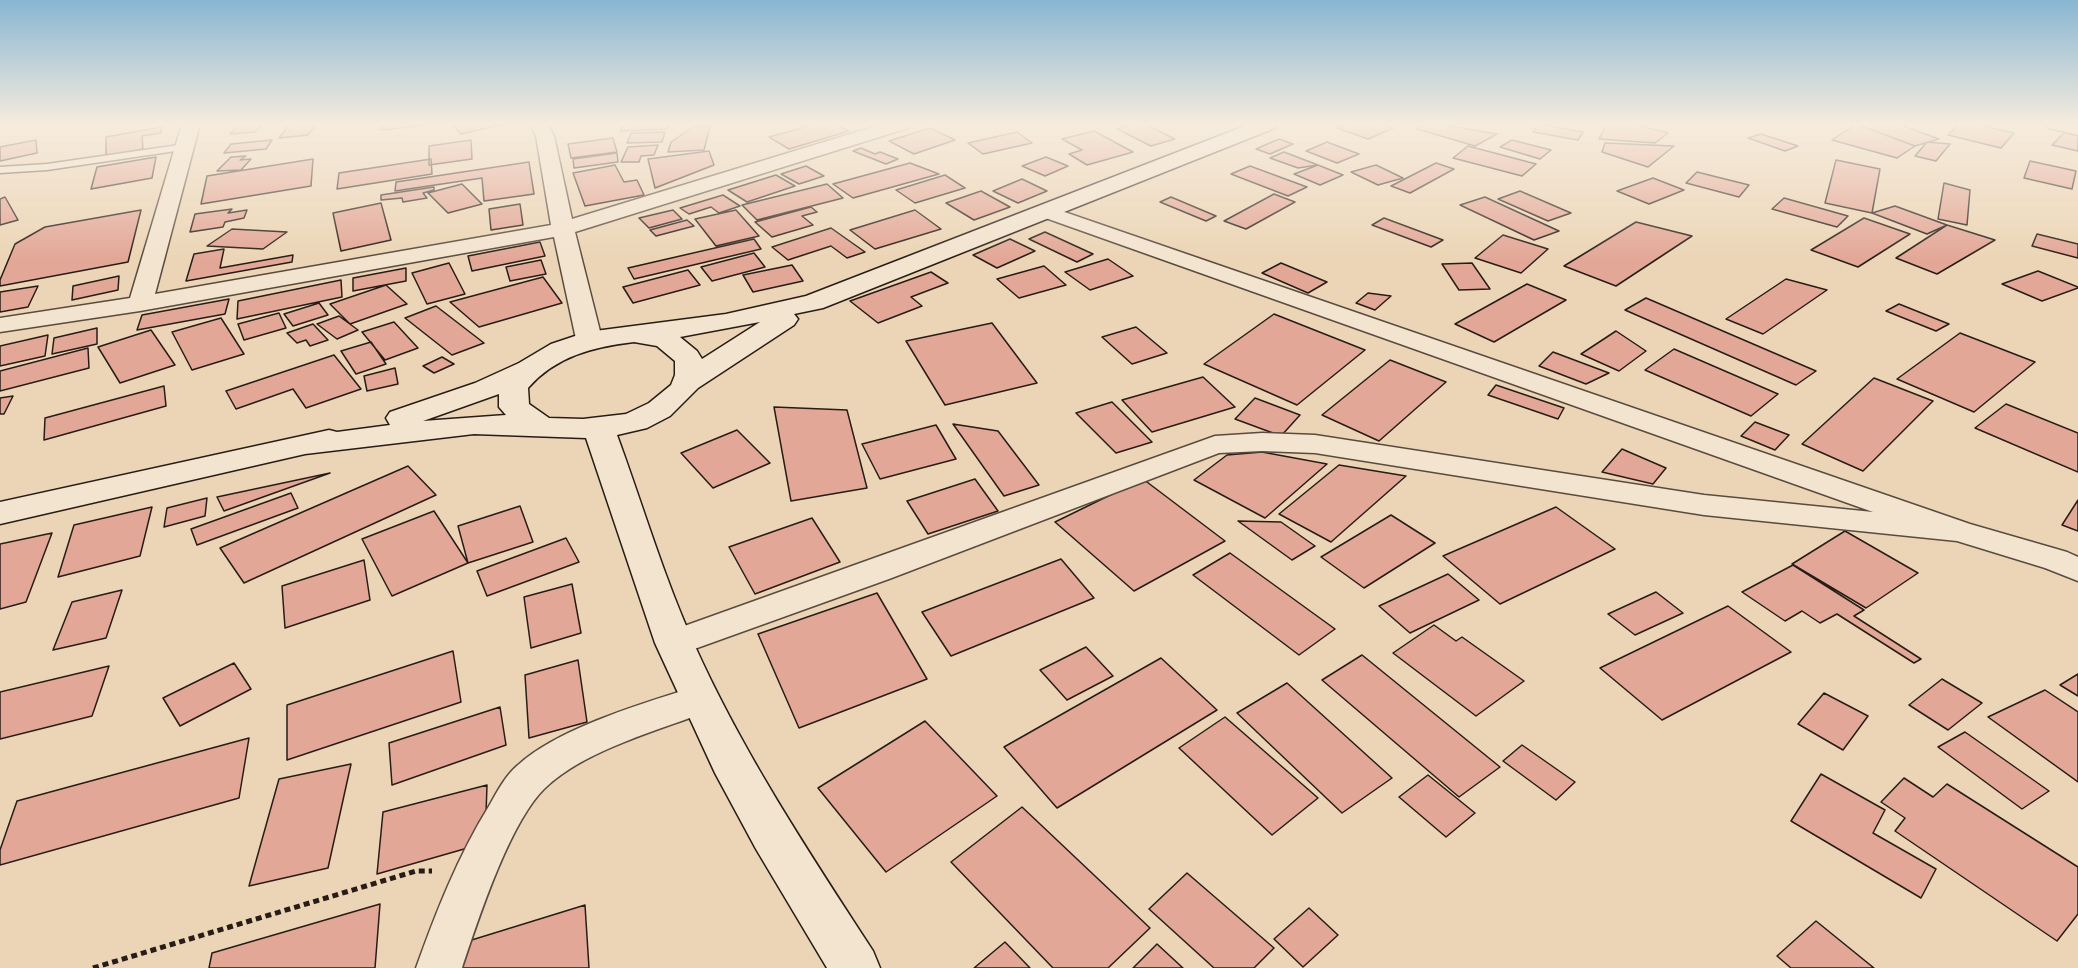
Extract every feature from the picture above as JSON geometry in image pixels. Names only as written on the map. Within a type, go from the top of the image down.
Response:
[{"type":"main road","points":[[0,513],[307,445],[436,407],[526,370],[549,354],[589,339],[637,335],[726,322],[814,302],[1155,169]]},
{"type":"main road","points":[[307,445],[474,424],[539,425],[566,430],[599,429],[650,413],[674,398],[687,382],[742,344],[814,302]]},
{"type":"main road","points":[[637,335],[663,340],[682,350],[690,365],[687,382]]},
{"type":"main road","points":[[526,370],[513,387],[513,404],[519,414],[539,425]]},
{"type":"main road","points":[[599,429],[674,643],[730,761],[766,826],[855,968]]},
{"type":"street","points":[[140,304],[180,169]]},
{"type":"street","points":[[552,169],[563,229],[589,339]]},
{"type":"street","points":[[0,325],[140,304],[563,229],[756,169]]},
{"type":"street","points":[[1047,212],[1959,531],[2071,563]]},
{"type":"street","points":[[674,643],[877,572],[1030,512],[1215,445],[1262,442],[1315,444],[1704,505],[1959,531]]},
{"type":"street","points":[[439,968],[460,905],[475,872],[509,808],[531,777],[561,755],[701,699]]},
{"type":"path","points":[[93,968],[416,871],[475,872]]},
{"type":"building","points":[[96,169],[154,169],[152,178],[91,189]]},
{"type":"building","points":[[219,169],[242,169],[241,170],[217,171]]},
{"type":"building","points":[[250,169],[312,169],[311,186],[201,204],[207,176]]},
{"type":"building","points":[[364,169],[432,169],[432,174],[337,189],[339,173]]},
{"type":"building","points":[[481,169],[530,169],[534,194],[484,201],[482,178],[395,191],[396,182]]},
{"type":"building","points":[[593,169],[617,169],[624,182],[637,180],[644,195],[585,206],[573,173]]},
{"type":"building","points":[[650,169],[703,169],[655,188]]},
{"type":"building","points":[[796,169],[812,169],[824,176],[799,184],[781,174]]},
{"type":"building","points":[[887,169],[926,169],[939,174],[853,198],[833,184]]},
{"type":"building","points":[[1029,169],[1061,169],[1045,176]]},
{"type":"building","points":[[1242,169],[1259,169],[1307,187],[1288,196],[1231,174]]},
{"type":"building","points":[[1307,169],[1328,169],[1343,175],[1320,185],[1294,174]]},
{"type":"building","points":[[1361,169],[1385,169],[1403,178],[1378,185],[1351,172]]},
{"type":"building","points":[[1424,169],[1454,169],[1410,193],[1391,186]]},
{"type":"building","points":[[1496,169],[1530,169],[1522,176]]},
{"type":"building","points":[[1834,169],[1880,169],[1872,213],[1825,203]]},
{"type":"building","points":[[2027,169],[2076,171],[2072,189],[2024,178]]},
{"type":"building","points":[[1697,172],[1749,185],[1739,197],[1686,183]]},
{"type":"building","points":[[776,175],[795,186],[747,202],[728,190]]},
{"type":"building","points":[[945,175],[965,188],[915,203],[896,190]]},
{"type":"building","points":[[1653,178],[1684,190],[1649,204],[1617,191]]},
{"type":"building","points":[[1022,179],[1047,191],[1018,203],[993,191]]},
{"type":"building","points":[[1944,183],[1970,190],[1967,225],[1938,219]]},
{"type":"building","points":[[462,184],[482,204],[448,213],[428,193]]},
{"type":"building","points":[[827,184],[843,198],[757,220],[742,205]]},
{"type":"building","points":[[434,187],[434,190],[423,193],[427,198],[403,202],[402,198],[381,200],[381,195]]},
{"type":"building","points":[[981,191],[1010,207],[974,220],[946,203]]},
{"type":"building","points":[[1520,191],[1571,213],[1548,221],[1498,199]]},
{"type":"building","points":[[1274,194],[1295,202],[1246,229],[1224,221]]},
{"type":"building","points":[[723,195],[740,206],[719,213],[711,207],[689,214],[680,208]]},
{"type":"building","points":[[5,197],[18,220],[0,225],[0,199]]},
{"type":"building","points":[[1171,197],[1216,216],[1206,221],[1160,202]]},
{"type":"building","points":[[1485,197],[1559,231],[1534,240],[1460,205]]},
{"type":"building","points":[[1784,198],[1848,216],[1837,227],[1772,209]]},
{"type":"building","points":[[381,203],[391,240],[341,251],[333,213]]},
{"type":"building","points":[[520,204],[523,225],[491,230],[489,209]]},
{"type":"building","points":[[1895,206],[1947,225],[1927,234],[1872,213]]},
{"type":"building","points":[[811,207],[817,212],[802,216],[813,225],[772,237],[755,222]]},
{"type":"building","points":[[232,209],[228,213],[247,210],[244,218],[225,222],[223,227],[190,232],[195,214]]},
{"type":"building","points":[[141,210],[128,262],[0,286],[0,280],[15,244],[45,227]]},
{"type":"building","points":[[673,210],[682,219],[649,228],[639,218]]},
{"type":"building","points":[[736,210],[759,236],[716,246],[695,219]]},
{"type":"building","points":[[915,210],[941,229],[875,249],[850,230]]},
{"type":"building","points":[[1384,218],[1443,240],[1431,247],[1372,225]]},
{"type":"building","points":[[1864,218],[1910,234],[1858,267],[1811,250]]},
{"type":"building","points":[[687,220],[694,226],[656,236],[650,230]]},
{"type":"building","points":[[1636,222],[1692,236],[1616,286],[1564,266]]},
{"type":"building","points":[[1947,225],[1995,240],[1937,274],[1896,258]]},
{"type":"building","points":[[831,228],[865,252],[847,258],[831,246],[788,260],[772,247]]},
{"type":"building","points":[[232,229],[287,232],[263,249],[207,246]]},
{"type":"building","points":[[1045,232],[1093,254],[1077,262],[1029,239]]},
{"type":"building","points":[[2037,234],[2078,244],[2078,258],[2032,246]]},
{"type":"building","points":[[1503,235],[1548,249],[1521,273],[1475,258]]},
{"type":"building","points":[[754,239],[761,249],[634,279],[628,268]]},
{"type":"building","points":[[1010,239],[1035,251],[997,268],[973,255]]},
{"type":"building","points":[[540,242],[545,256],[472,271],[468,256]]},
{"type":"building","points":[[224,249],[220,268],[293,255],[292,262],[186,281],[194,254]]},
{"type":"building","points":[[754,253],[765,267],[712,281],[701,267]]},
{"type":"building","points":[[1108,259],[1133,276],[1090,290],[1065,272]]},
{"type":"building","points":[[541,260],[546,274],[510,281],[506,267]]},
{"type":"building","points":[[449,263],[465,294],[427,304],[412,273]]},
{"type":"building","points":[[1281,263],[1327,282],[1308,293],[1262,273]]},
{"type":"building","points":[[1472,263],[1490,289],[1459,290],[1442,264]]},
{"type":"building","points":[[792,265],[803,281],[753,292],[743,275]]},
{"type":"building","points":[[1044,266],[1066,285],[1019,298],[997,279]]},
{"type":"building","points":[[406,268],[406,281],[353,291],[353,278]]},
{"type":"building","points":[[688,270],[700,285],[633,303],[623,287]]},
{"type":"building","points":[[2038,271],[2078,288],[2042,301],[2002,284]]},
{"type":"building","points":[[931,272],[948,283],[911,297],[922,306],[878,323],[850,301]]},
{"type":"building","points":[[119,276],[118,290],[72,300],[73,286]]},
{"type":"building","points":[[543,277],[562,303],[479,327],[450,302]]},
{"type":"building","points":[[1786,279],[1827,290],[1763,334],[1726,319]]},
{"type":"building","points":[[341,280],[342,297],[237,319],[238,301]]},
{"type":"building","points":[[1527,284],[1566,300],[1494,342],[1455,324]]},
{"type":"building","points":[[386,285],[407,304],[350,324],[330,304]]},
{"type":"building","points":[[38,286],[28,307],[0,312],[0,292]]},
{"type":"building","points":[[1368,293],[1391,296],[1375,310],[1356,303]]},
{"type":"building","points":[[1646,298],[1816,371],[1796,385],[1625,310]]},
{"type":"building","points":[[229,299],[225,314],[137,330],[142,315]]},
{"type":"building","points":[[319,303],[328,315],[293,326],[284,314]]},
{"type":"building","points":[[1899,304],[1949,324],[1936,331],[1886,311]]},
{"type":"building","points":[[436,306],[484,343],[452,355],[405,318]]},
{"type":"building","points":[[279,313],[286,328],[244,340],[238,324]]},
{"type":"building","points":[[1274,314],[1365,350],[1297,405],[1204,364]]},
{"type":"building","points":[[339,316],[358,330],[337,339],[317,324]]},
{"type":"building","points":[[221,318],[244,354],[192,370],[172,332]]},
{"type":"building","points":[[394,322],[418,348],[385,360],[362,332]]},
{"type":"building","points":[[992,323],[1037,383],[945,405],[906,341]]},
{"type":"building","points":[[313,324],[328,340],[310,346],[306,340],[297,343],[287,333]]},
{"type":"building","points":[[1136,327],[1167,353],[1132,364],[1102,337]]},
{"type":"building","points":[[97,328],[97,344],[52,354],[54,338]]},
{"type":"building","points":[[151,330],[175,365],[120,383],[98,347]]},
{"type":"building","points":[[1616,331],[1646,351],[1619,371],[1581,354]]},
{"type":"building","points":[[1960,333],[2035,362],[1974,412],[1897,379]]},
{"type":"building","points":[[48,335],[45,356],[0,366],[0,346]]},
{"type":"building","points":[[371,342],[386,364],[356,374],[341,351]]},
{"type":"building","points":[[88,348],[89,368],[0,391],[0,371]]},
{"type":"building","points":[[1674,349],[1778,394],[1751,416],[1645,370]]},
{"type":"building","points":[[1553,352],[1609,373],[1586,384],[1539,366]]},
{"type":"building","points":[[334,355],[361,389],[306,408],[293,389],[236,409],[226,391]]},
{"type":"building","points":[[442,357],[454,364],[434,373],[423,366]]},
{"type":"building","points":[[1390,360],[1446,382],[1379,441],[1322,415]]},
{"type":"building","points":[[395,368],[398,384],[367,391],[364,376]]},
{"type":"building","points":[[1203,377],[1235,407],[1152,432],[1122,400]]},
{"type":"building","points":[[1874,378],[1933,401],[1863,471],[1802,444]]},
{"type":"building","points":[[1496,385],[1564,408],[1558,419],[1488,395]]},
{"type":"building","points":[[164,386],[166,406],[44,440],[45,418]]},
{"type":"building","points":[[13,396],[4,414],[0,414],[0,398]]},
{"type":"building","points":[[1255,398],[1300,415],[1281,436],[1235,419]]},
{"type":"building","points":[[1112,402],[1152,442],[1116,453],[1076,413]]},
{"type":"building","points":[[2006,404],[2078,433],[2078,472],[1975,428]]},
{"type":"building","points":[[774,407],[847,410],[867,488],[791,501]]},
{"type":"building","points":[[1755,422],[1789,435],[1775,450],[1741,436]]},
{"type":"building","points":[[953,424],[998,431],[1039,485],[1004,496]]},
{"type":"building","points":[[936,425],[956,459],[880,479],[862,444]]},
{"type":"building","points":[[737,430],[770,463],[713,488],[681,453]]},
{"type":"building","points":[[1622,449],[1666,468],[1653,484],[1602,472]]},
{"type":"building","points":[[1262,452],[1327,464],[1265,518],[1194,480],[1227,455]]},
{"type":"building","points":[[1339,465],[1406,476],[1331,542],[1279,514]]},
{"type":"building","points":[[408,466],[436,495],[244,583],[220,548]]},
{"type":"building","points":[[330,473],[224,511],[217,497]]},
{"type":"building","points":[[975,479],[998,511],[928,534],[907,501]]},
{"type":"building","points":[[1143,479],[1225,541],[1134,591],[1055,522]]},
{"type":"building","points":[[291,493],[298,508],[197,545],[191,529]]},
{"type":"building","points":[[207,498],[205,516],[164,527],[167,508]]},
{"type":"building","points":[[2078,500],[2078,531],[2062,525]]},
{"type":"building","points":[[520,506],[533,542],[468,563],[458,526]]},
{"type":"building","points":[[152,507],[140,556],[58,577],[74,525]]},
{"type":"building","points":[[1556,507],[1615,549],[1500,604],[1443,556]]},
{"type":"building","points":[[434,511],[468,563],[392,596],[362,539]]},
{"type":"building","points":[[1391,515],[1435,543],[1364,588],[1321,557]]},
{"type":"building","points":[[812,518],[840,562],[755,594],[729,547]]},
{"type":"building","points":[[1238,521],[1281,522],[1315,546],[1292,560]]},
{"type":"building","points":[[1845,531],[1918,573],[1866,608],[1792,564]]},
{"type":"building","points":[[52,533],[26,602],[0,609],[0,544]]},
{"type":"building","points":[[566,538],[579,562],[487,596],[477,571]]},
{"type":"building","points":[[1230,553],[1335,629],[1299,655],[1193,575]]},
{"type":"building","points":[[1061,559],[1094,598],[951,656],[922,612]]},
{"type":"building","points":[[364,560],[370,600],[285,628],[282,586]]},
{"type":"building","points":[[1793,565],[1864,610],[1854,616],[1921,659],[1914,663],[1837,614],[1820,623],[1802,611],[1785,621],[1742,592]]},
{"type":"building","points":[[1448,574],[1479,600],[1410,633],[1379,606]]},
{"type":"building","points":[[572,584],[581,633],[531,648],[524,597]]},
{"type":"building","points":[[122,590],[106,638],[53,650],[72,602]]},
{"type":"building","points":[[1656,592],[1683,613],[1635,635],[1608,614]]},
{"type":"building","points":[[877,593],[927,679],[799,728],[758,634]]},
{"type":"building","points":[[1728,606],[1791,652],[1662,720],[1600,668]]},
{"type":"building","points":[[1434,625],[1456,641],[1462,637],[1524,681],[1476,716],[1393,653]]},
{"type":"building","points":[[1086,647],[1113,676],[1067,700],[1040,670]]},
{"type":"building","points":[[453,651],[461,702],[287,760],[287,705]]},
{"type":"building","points":[[1362,655],[1500,767],[1459,797],[1322,680]]},
{"type":"building","points":[[1161,658],[1217,710],[1057,808],[1004,747]]},
{"type":"building","points":[[578,660],[587,722],[529,738],[525,675]]},
{"type":"building","points":[[234,663],[251,689],[180,726],[163,698]]},
{"type":"building","points":[[109,666],[92,716],[0,739],[0,692]]},
{"type":"building","points":[[2078,674],[2078,696],[2060,685]]},
{"type":"building","points":[[1942,679],[1982,703],[1948,730],[1909,705]]},
{"type":"building","points":[[1287,683],[1392,778],[1342,813],[1237,713]]},
{"type":"building","points":[[2045,690],[2078,712],[2078,782],[1988,717]]},
{"type":"building","points":[[1824,693],[1868,716],[1843,750],[1798,724]]},
{"type":"building","points":[[500,707],[506,745],[392,785],[389,743]]},
{"type":"building","points":[[1225,717],[1318,798],[1272,835],[1179,748]]},
{"type":"building","points":[[925,721],[997,796],[886,872],[818,788]]},
{"type":"building","points":[[1965,732],[2049,791],[2022,809],[1938,747]]},
{"type":"building","points":[[249,738],[239,798],[0,865],[0,850],[17,801]]},
{"type":"building","points":[[1522,745],[1575,782],[1556,800],[1503,761]]},
{"type":"building","points":[[351,764],[328,868],[249,886],[279,779]]},
{"type":"building","points":[[1821,774],[1885,810],[1873,833],[1936,869],[1921,898],[1791,821]]},
{"type":"building","points":[[1428,775],[1475,813],[1446,837],[1399,797]]},
{"type":"building","points":[[1904,778],[1933,797],[1947,784],[2078,867],[2078,914],[2057,941],[1895,831],[1905,818],[1881,802]]},
{"type":"building","points":[[487,785],[485,843],[377,874],[383,812]]},
{"type":"building","points":[[1022,807],[1150,928],[1108,968],[1053,968],[951,862]]},
{"type":"building","points":[[1187,873],[1274,948],[1254,968],[1214,968],[1149,909]]},
{"type":"building","points":[[380,904],[375,968],[209,968],[212,953]]},
{"type":"building","points":[[585,905],[589,968],[448,968],[449,947]]},
{"type":"building","points":[[1309,908],[1338,935],[1303,967],[1274,939]]},
{"type":"building","points":[[1816,921],[1874,968],[1791,968],[1777,956]]},
{"type":"building","points":[[1005,942],[1030,968],[974,968]]},
{"type":"building","points":[[1157,944],[1183,968],[1133,968]]}]
